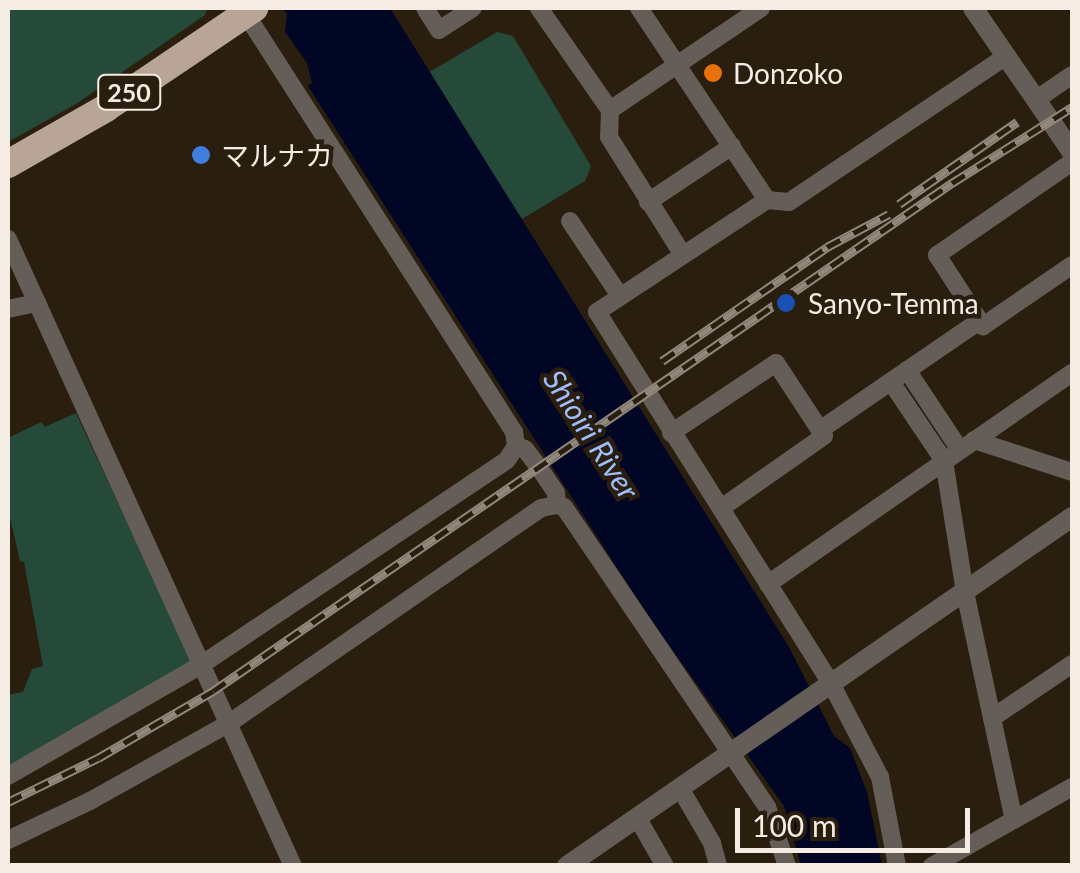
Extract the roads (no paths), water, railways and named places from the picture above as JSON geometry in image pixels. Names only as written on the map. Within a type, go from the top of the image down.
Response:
[{"type":"highway","name":"250","points":[[8,164],[106,108],[247,9]]},
{"type":"street","points":[[425,8],[439,30],[473,8]]},
{"type":"street","points":[[540,8],[610,110],[609,137],[683,254]]},
{"type":"street","points":[[638,8],[768,200]]},
{"type":"street","points":[[610,110],[762,8]]},
{"type":"street","points":[[973,8],[1072,151],[938,256],[983,326],[1072,264]]},
{"type":"street","points":[[8,776],[201,665],[507,460],[516,446],[514,432],[247,9]]},
{"type":"street","points":[[897,866],[880,777],[832,685],[597,312],[768,200],[789,202],[1006,56]]},
{"type":"street","points":[[1037,99],[1072,75]]},
{"type":"street","points":[[648,202],[732,146]]},
{"type":"street","points":[[570,222],[620,296]]},
{"type":"street","points":[[8,239],[292,866]]},
{"type":"street","points":[[8,310],[38,303]]},
{"type":"street","points":[[820,430],[979,321]]},
{"type":"street","points":[[671,432],[776,362],[824,436],[720,508]]},
{"type":"street","points":[[907,370],[967,445],[1072,472]]},
{"type":"street","points":[[768,584],[1072,373]]},
{"type":"street","points":[[891,382],[944,462],[965,592],[1014,820]]},
{"type":"street","points":[[516,446],[525,449],[556,493],[557,505]]},
{"type":"street","points":[[8,840],[90,801],[228,724],[542,508],[557,505],[564,506],[766,806],[786,866]]},
{"type":"street","points":[[567,866],[1072,518]]},
{"type":"street","points":[[992,718],[1072,664]]},
{"type":"street","points":[[932,866],[1072,786]]},
{"type":"street","points":[[680,788],[712,843],[718,866]]},
{"type":"street","points":[[637,817],[665,866]]},
{"type":"water","name":"Shioiri River","points":[[282,8],[390,8],[789,647],[834,736],[850,748],[867,792],[882,865],[801,865],[784,806],[646,613],[308,86],[312,83],[307,63],[285,32],[287,14]]},
{"type":"railway","points":[[8,802],[98,758],[213,691],[952,183],[1072,107]]},
{"type":"railway","points":[[899,204],[1017,122]]},
{"type":"railway","points":[[662,361],[827,247],[889,214]]},
{"type":"place","name":"Donzoko","points":[[713,73]]},
{"type":"place","name":"マルナカ","points":[[201,155]]},
{"type":"place","name":"Sanyo-Temma","points":[[786,303]]}]
